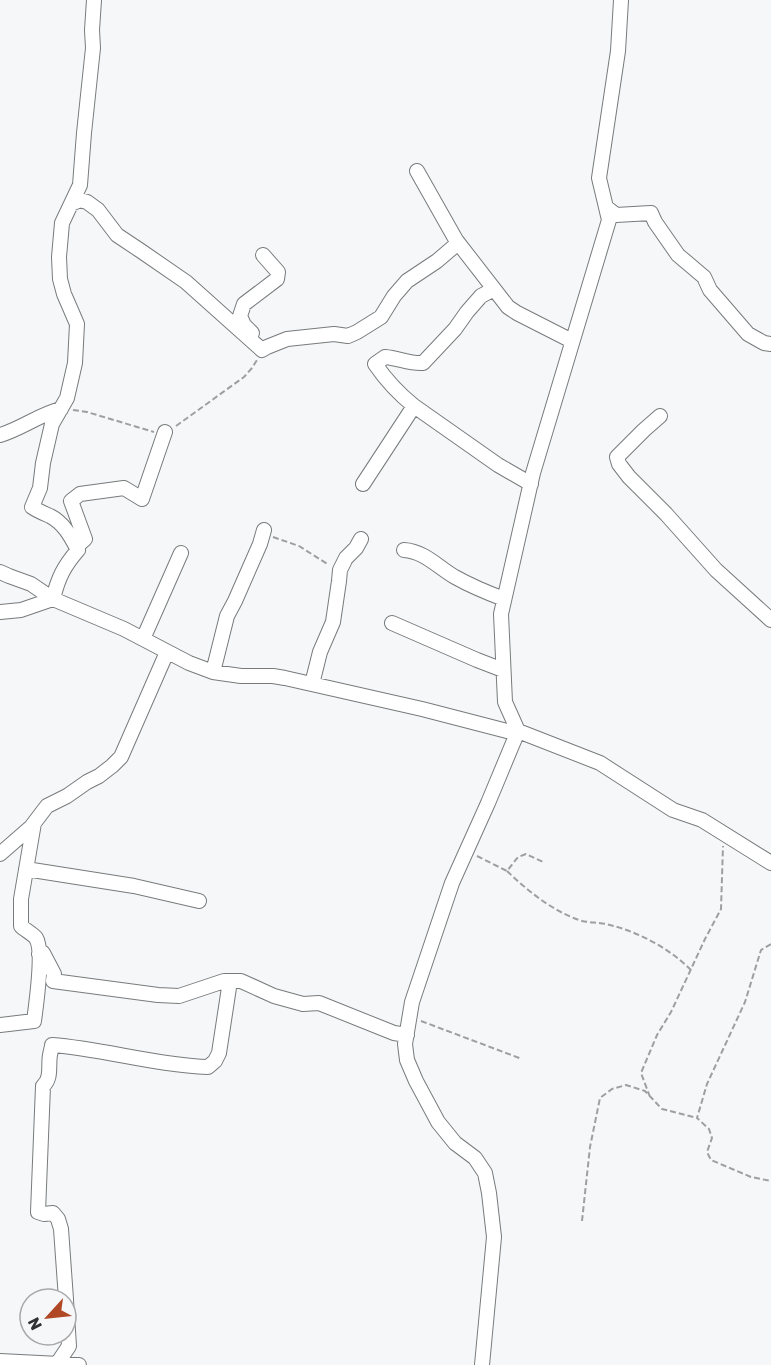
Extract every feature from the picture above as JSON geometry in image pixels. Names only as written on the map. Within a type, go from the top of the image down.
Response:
[{"type":"street","points":[[53,599],[57,583],[66,564],[78,550],[71,536],[61,524],[32,507],[40,488],[52,424],[67,398],[75,363],[77,324],[64,294],[60,279],[59,257],[62,223],[80,185],[93,48],[94,0]]},
{"type":"street","points":[[482,1365],[494,1237],[485,1173],[475,1158],[455,1143],[438,1122],[407,1060],[405,1044],[412,1002],[448,894],[518,731],[505,702],[501,614],[531,484],[609,220],[599,178],[618,51],[621,0]]},
{"type":"street","points":[[417,171],[458,243],[508,307],[572,341]]},
{"type":"street","points":[[71,204],[80,200],[98,210],[117,236],[186,282],[264,349]]},
{"type":"street","points":[[606,207],[616,215],[651,213],[678,255],[704,277],[710,290],[748,334],[764,343],[771,344]]},
{"type":"street","points":[[264,349],[287,339],[334,334],[348,336],[357,332],[381,317],[407,281],[437,261],[458,243]]},
{"type":"street","points":[[262,255],[278,272],[277,279],[244,304],[240,316],[244,325],[264,349]]},
{"type":"street","points":[[494,289],[482,296],[423,363],[415,364],[384,357],[375,364],[402,396],[414,406],[498,465],[531,484]]},
{"type":"street","points":[[363,484],[414,406]]},
{"type":"street","points":[[0,435],[61,409]]},
{"type":"street","points":[[660,417],[617,457],[619,464],[716,570],[771,620]]},
{"type":"street","points":[[76,547],[85,539],[71,501],[80,494],[124,488],[142,499],[165,432]]},
{"type":"street","points":[[213,672],[227,616],[260,544],[264,530]]},
{"type":"street","points":[[312,684],[320,652],[333,622],[340,570],[361,538]]},
{"type":"street","points":[[405,550],[410,550],[453,576],[504,599]]},
{"type":"street","points":[[143,639],[181,553]]},
{"type":"street","points":[[0,572],[31,584],[53,599],[124,629],[189,663],[213,672],[242,676],[273,676],[422,709],[507,731],[518,731],[600,763],[673,810],[702,820],[771,863]]},
{"type":"street","points":[[0,612],[21,610],[53,599]]},
{"type":"street","points":[[392,623],[503,670]]},
{"type":"street","points":[[0,854],[34,823],[47,806],[99,776],[120,757],[167,652]]},
{"type":"street","points":[[0,1025],[34,1021],[39,954],[37,939],[21,926],[21,899],[34,823]]},
{"type":"street","points":[[26,869],[134,886],[199,901]]},
{"type":"street","points":[[39,954],[43,953],[54,974],[53,981],[179,996],[224,981],[241,981],[274,996],[303,1004],[319,1003],[394,1033],[407,1035]]},
{"type":"street","points":[[65,1287],[61,1229],[58,1219],[53,1213],[38,1212],[43,1086],[49,1075],[52,1045],[80,1047],[195,1067],[208,1067],[219,1053],[230,981]]},
{"type":"street","points":[[57,1364],[68,1347]]},
{"type":"street","points":[[0,1361],[78,1365]]},
{"type":"path","points":[[61,409],[87,412],[144,430],[165,432],[244,377],[264,349]]},
{"type":"path","points":[[264,530],[275,538],[299,546],[340,570]]},
{"type":"path","points":[[650,1097],[641,1073],[657,1035],[721,909],[724,834]]},
{"type":"path","points":[[466,852],[507,871],[543,902],[564,914],[581,921],[624,929],[660,945],[691,970]]},
{"type":"path","points":[[507,871],[518,857],[526,854],[543,862]]},
{"type":"path","points":[[697,1118],[707,1084],[746,1002],[761,950],[771,944]]},
{"type":"path","points":[[410,1017],[522,1059]]},
{"type":"path","points":[[582,1221],[590,1147],[600,1098],[612,1089],[626,1085],[645,1091],[662,1109],[697,1118],[709,1129],[712,1138],[707,1152],[711,1160],[751,1177],[771,1181]]}]
